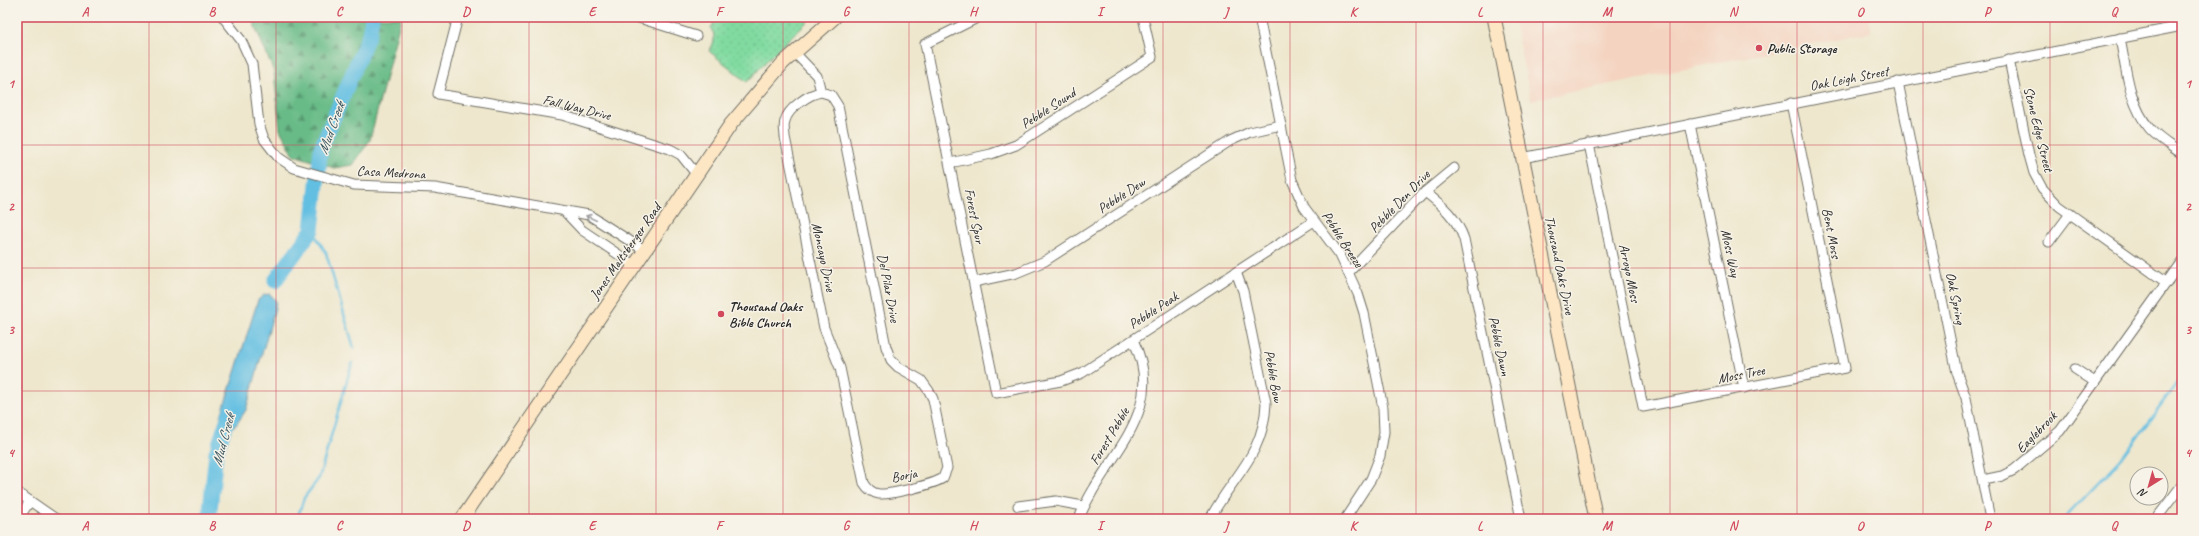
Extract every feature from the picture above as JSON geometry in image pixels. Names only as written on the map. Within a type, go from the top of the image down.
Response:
[{"type":"main road","name":"Thousand Oaks Drive","points":[[1494,17],[1596,519]]},
{"type":"main road","name":"Jones Maltsberger Road","points":[[462,519],[644,250],[736,118],[794,52],[832,18]]},
{"type":"street","name":"Casa Medrona","points":[[223,17],[241,40],[252,64],[259,124],[264,139],[278,157],[294,168],[354,185],[435,188],[565,212],[590,215],[644,250]]},
{"type":"street","name":"Fall Way Drive","points":[[458,17],[438,94],[562,115],[593,123],[670,149],[681,155],[697,175]]},
{"type":"street","points":[[636,17],[696,36]]},
{"type":"street","name":"Forest Spur","points":[[979,17],[925,44],[996,394]]},
{"type":"street","name":"Pebble Sound","points":[[950,163],[991,154],[1016,145],[1152,57],[1143,17]]},
{"type":"street","name":"Pebble Breeze","points":[[1259,17],[1292,180],[1304,207],[1340,255],[1349,272],[1364,313],[1383,408],[1384,432],[1380,456],[1374,474],[1346,519]]},
{"type":"street","name":"Oak Leigh Street","points":[[1522,158],[2182,26]]},
{"type":"street","points":[[2120,38],[2131,90],[2140,114],[2156,135],[2182,154]]},
{"type":"street","points":[[794,52],[817,76],[821,92]]},
{"type":"street","name":"Stone Edge Street","points":[[2009,60],[2034,173],[2047,194],[2070,214],[2166,283]]},
{"type":"street","name":"Oak Spring","points":[[1898,82],[1957,373],[1966,398],[1990,519]]},
{"type":"street","name":"Del Pilar Drive","points":[[821,92],[831,95],[838,106],[886,347],[891,360],[898,367],[921,380],[933,399],[947,463],[943,478]]},
{"type":"street","name":"Moncayo Drive","points":[[821,92],[812,93],[790,112],[785,120],[785,136],[824,328],[840,368],[864,483],[870,490]]},
{"type":"street","name":"Bent Moss","points":[[1791,103],[1845,368]]},
{"type":"street","name":"Moss Way","points":[[1690,124],[1744,388]]},
{"type":"street","name":"Pebble Dew","points":[[974,282],[1016,273],[1045,261],[1230,141],[1250,132],[1281,125]]},
{"type":"street","name":"Arroyo Moss","points":[[1589,144],[1643,407]]},
{"type":"street","name":"Pebble Den Drive","points":[[1349,272],[1425,192],[1454,168]]},
{"type":"street","name":"Pebble Dawn","points":[[1425,192],[1442,205],[1455,220],[1464,239],[1521,519]]},
{"type":"street","points":[[565,212],[582,230],[634,265]]},
{"type":"street","points":[[2049,242],[2070,214]]},
{"type":"street","name":"Pebble Peak","points":[[996,394],[1074,376],[1133,340],[1314,221]]},
{"type":"street","points":[[605,245],[614,231]]},
{"type":"street","name":"Eaglebrook","points":[[1983,480],[2002,476],[2023,465],[2060,431],[2182,261]]},
{"type":"street","name":"Pebble Bow","points":[[1210,519],[1256,449],[1266,416],[1266,403],[1243,291],[1236,272]]},
{"type":"street","name":"Forest Pebble","points":[[1079,519],[1093,488],[1136,422],[1142,407],[1145,382],[1143,369],[1133,340]]},
{"type":"street","name":"Moss Tree","points":[[1643,407],[1845,368]]},
{"type":"street","points":[[2075,369],[2094,382]]},
{"type":"street","name":"Borja","points":[[870,490],[880,494],[933,484],[943,478]]},
{"type":"street","points":[[2156,519],[2182,485]]},
{"type":"street","points":[[17,492],[56,519]]},
{"type":"street","points":[[18,519],[30,501]]},
{"type":"street","points":[[1018,506],[1056,501],[1084,506]]},
{"type":"shaded area","points":[[1513,17],[1868,17],[1871,32],[1531,100]]},
{"type":"green space","points":[[251,17],[401,17],[370,140],[353,165],[334,168],[294,155],[280,130],[274,72]]},
{"type":"green space","points":[[717,17],[811,18],[773,54],[747,82],[709,51],[714,40],[714,34],[711,28]]},
{"type":"water","points":[[270,294],[276,301],[275,308],[246,410],[236,425],[229,429],[221,426],[221,416],[258,300],[264,295]]},
{"type":"waterway","name":"Mud Creek","points":[[275,281],[312,230],[321,148],[369,34],[372,17]]},
{"type":"waterway","points":[[312,230],[326,253],[354,348]]},
{"type":"waterway","points":[[297,519],[304,498],[319,478],[352,363]]},
{"type":"waterway","points":[[2064,519],[2121,459],[2182,376]]},
{"type":"waterway","name":"Mud Creek","points":[[209,519],[216,453],[231,409]]},
{"type":"place","name":"Public Storage","points":[[1759,48]]},
{"type":"place","name":"Thousand Oaks Bible Church","points":[[721,314]]}]
